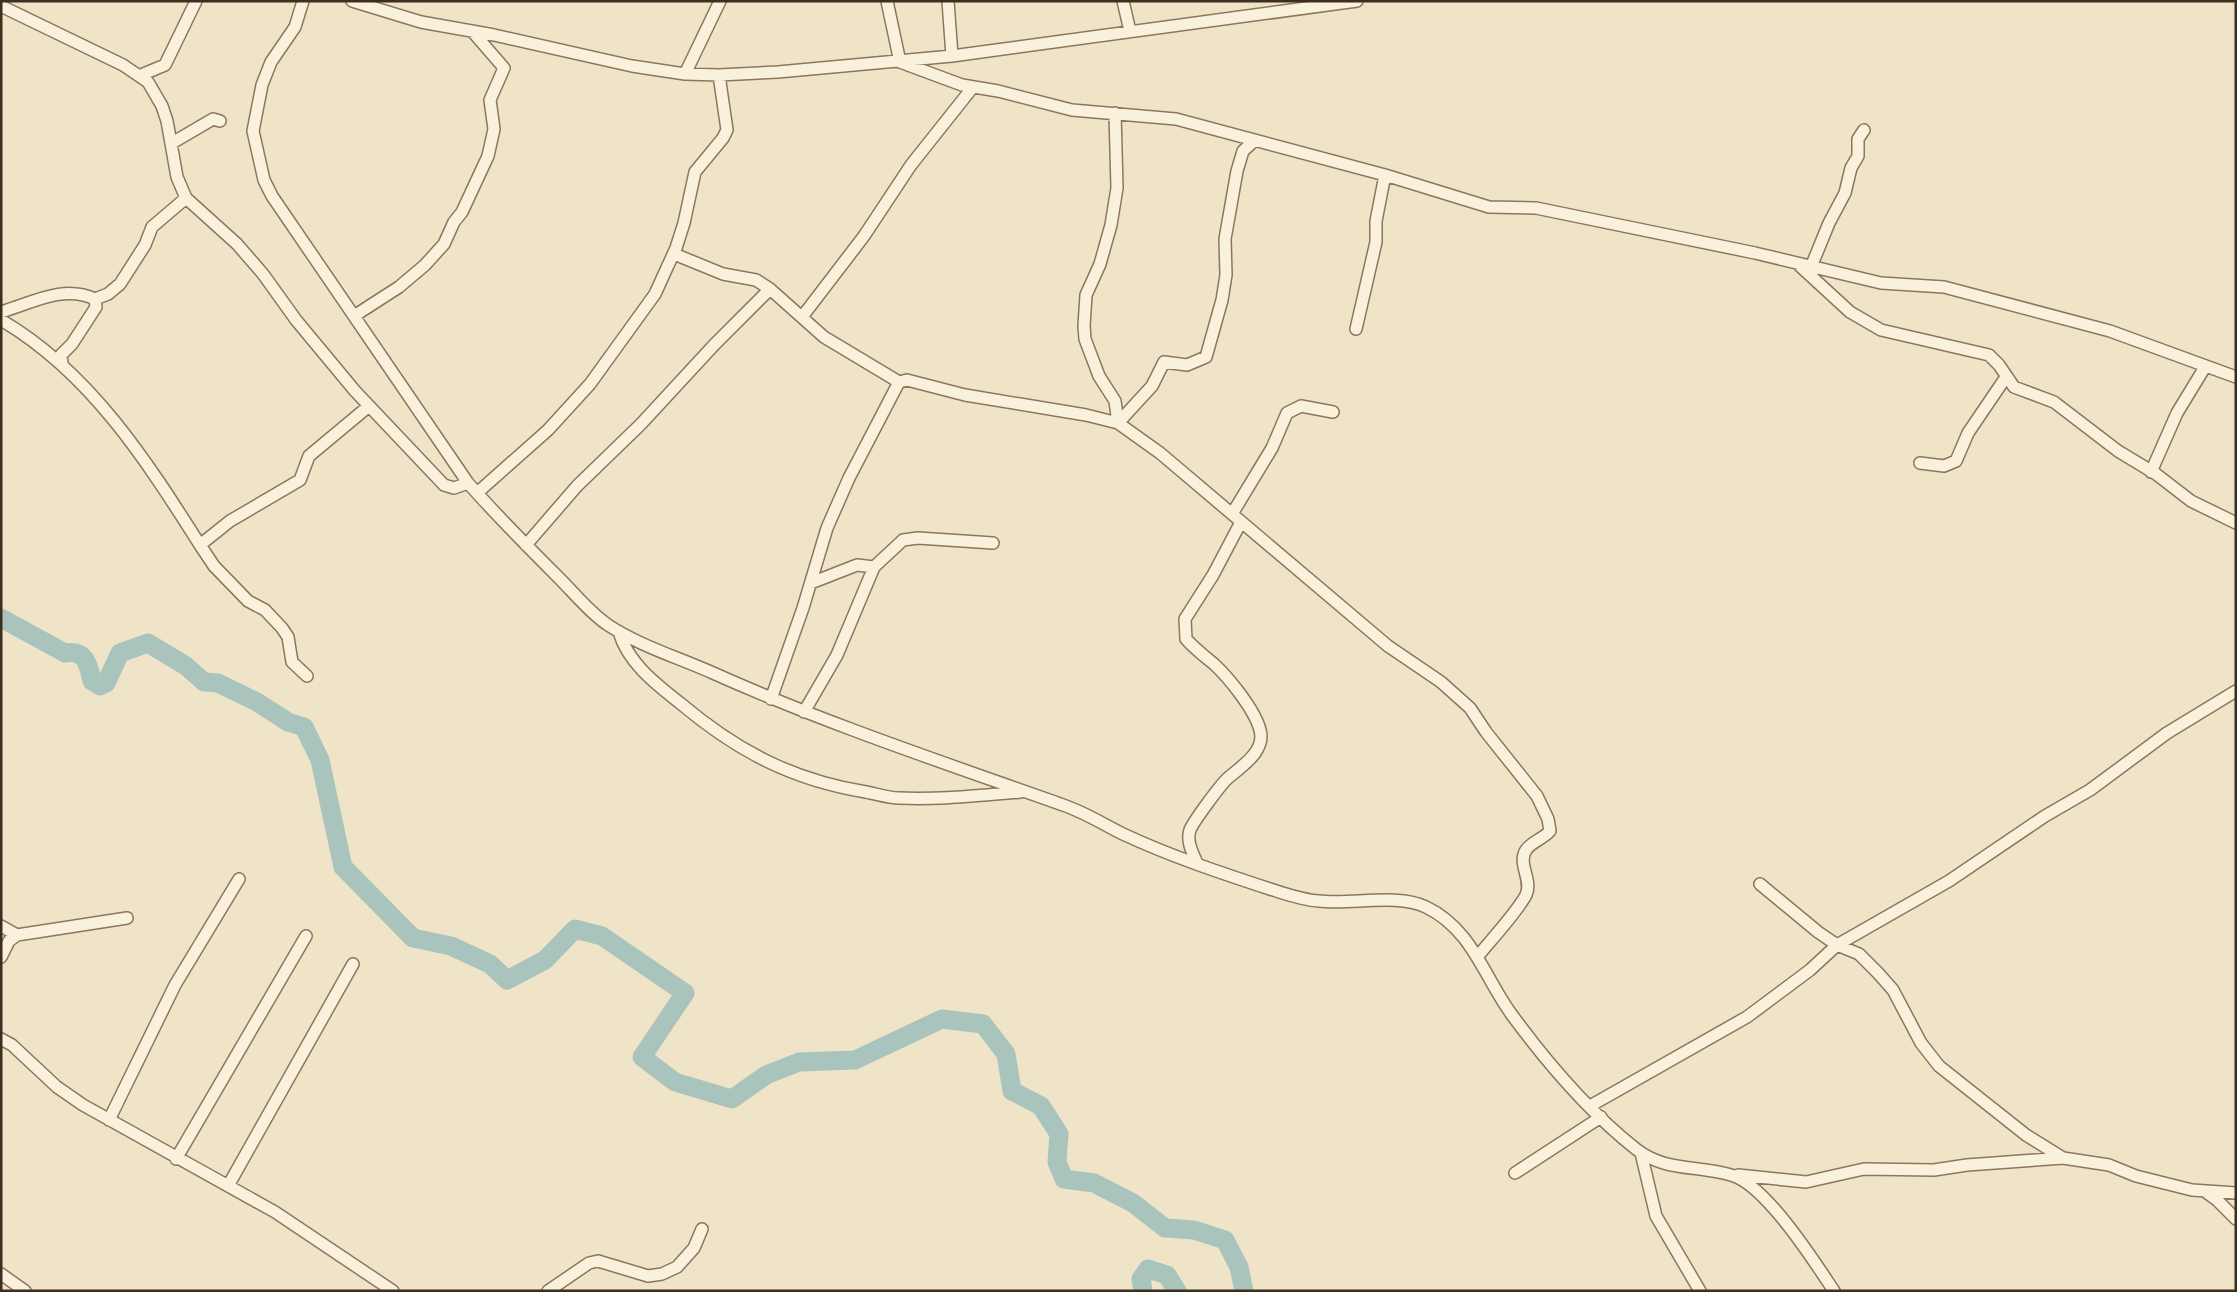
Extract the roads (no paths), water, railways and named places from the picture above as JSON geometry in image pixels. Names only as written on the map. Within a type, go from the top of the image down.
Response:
[{"type":"street","points":[[141,75],[165,65],[196,1]]},
{"type":"street","points":[[303,1],[295,26],[271,62],[262,85],[253,132],[264,180],[272,196],[468,483],[526,545],[602,621],[619,632],[640,644],[680,658],[804,712],[1073,808],[1123,834],[1197,863],[1269,888],[1319,902],[1399,901],[1420,904],[1452,924],[1478,956],[1494,991],[1556,1072],[1600,1117],[1642,1153],[1676,1168],[1806,1182],[1864,1169],[1934,1170],[1967,1165],[2063,1158],[2108,1165],[2145,1178],[2205,1192],[2236,1193]]},
{"type":"street","points":[[352,1],[389,7],[422,22],[632,66],[685,74],[719,75],[900,62],[952,56],[1357,1]]},
{"type":"street","points":[[685,74],[720,1]]},
{"type":"street","points":[[888,1],[900,62]]},
{"type":"street","points":[[948,1],[952,56]]},
{"type":"street","points":[[1123,1],[1130,31]]},
{"type":"street","points":[[1,6],[141,75],[148,82],[162,106],[172,142],[177,176],[186,198],[237,244],[263,274],[296,320],[369,406],[444,485],[454,488],[468,483]]},
{"type":"street","points":[[354,316],[400,287],[425,265],[444,244],[454,222],[462,212],[488,156],[494,129],[490,100],[504,68],[472,31]]},
{"type":"street","points":[[900,62],[945,79],[973,87],[1072,110],[1176,119],[1385,175],[1489,207],[1536,208],[1755,252],[1880,283],[1944,287],[2110,331],[2236,377]]},
{"type":"street","points":[[477,493],[548,430],[590,384],[655,294],[674,254],[688,208],[695,172],[727,130],[719,75]]},
{"type":"street","points":[[802,317],[864,236],[911,165],[973,87]]},
{"type":"street","points":[[1115,113],[1117,188],[1111,225],[1100,264],[1086,294],[1084,326],[1085,339],[1099,376],[1115,402],[1118,423]]},
{"type":"street","points":[[172,142],[212,119],[220,121]]},
{"type":"street","points":[[1811,267],[1828,223],[1845,194],[1852,168],[1858,156],[1858,139],[1864,130]]},
{"type":"street","points":[[1118,423],[1152,386],[1164,362],[1187,365],[1206,357],[1222,300],[1226,275],[1225,239],[1237,170],[1243,151],[1254,141]]},
{"type":"street","points":[[1356,328],[1376,242],[1376,221],[1385,175]]},
{"type":"street","points":[[1,312],[50,294],[68,294],[95,299],[108,294],[120,284],[145,245],[152,227],[186,198]]},
{"type":"street","points":[[674,254],[722,274],[756,280],[770,289],[824,337],[899,382],[907,380],[965,395],[1086,415],[1118,423],[1160,453],[1388,646],[1441,682],[1470,708],[1543,807],[1550,831],[1544,838],[1526,848],[1523,857],[1528,880],[1526,896],[1478,956]]},
{"type":"street","points":[[1798,264],[1850,312],[1881,330],[1977,350],[1989,355],[1999,365],[2014,387],[2054,402],[2118,451],[2202,509],[2236,523]]},
{"type":"street","points":[[526,545],[577,486],[641,424],[714,344],[770,289]]},
{"type":"street","points":[[62,363],[61,355],[84,327],[96,306],[95,299]]},
{"type":"street","points":[[1,320],[62,363],[90,391],[163,487],[214,566],[248,601],[265,610],[282,628],[288,636],[292,662],[307,676]]},
{"type":"street","points":[[2151,472],[2177,413],[2205,367]]},
{"type":"street","points":[[1920,463],[1944,466],[1956,461],[1968,433],[2006,377]]},
{"type":"street","points":[[771,699],[827,528],[849,478],[899,382]]},
{"type":"street","points":[[200,545],[230,521],[300,480],[309,456],[369,406]]},
{"type":"street","points":[[1232,514],[1272,448],[1287,413],[1302,406],[1333,412]]},
{"type":"street","points":[[1197,863],[1190,847],[1190,830],[1214,793],[1250,760],[1258,746],[1261,730],[1246,702],[1214,664],[1199,654],[1186,639],[1185,620],[1213,575],[1241,522]]},
{"type":"street","points":[[804,712],[837,655],[874,568],[904,540],[918,538],[993,543]]},
{"type":"street","points":[[810,583],[857,565],[874,568]]},
{"type":"street","points":[[619,632],[623,646],[644,672],[680,704],[725,738],[791,774],[828,786],[898,798],[1028,792]]},
{"type":"street","points":[[1590,1106],[1747,1017],[1810,970],[1837,945],[1949,881],[2045,816],[2090,790],[2167,733],[2236,691]]},
{"type":"street","points":[[108,1120],[175,985],[239,879]]},
{"type":"street","points":[[1760,884],[1818,932],[1837,945],[1859,954],[1893,990],[1921,1042],[1939,1066],[2026,1135],[2063,1158]]},
{"type":"street","points":[[1,957],[9,941],[17,935],[127,918]]},
{"type":"street","points":[[1,926],[17,935]]},
{"type":"street","points":[[176,1159],[306,936]]},
{"type":"street","points":[[228,1186],[354,964]]},
{"type":"street","points":[[1,1039],[12,1045],[57,1086],[108,1120],[275,1212],[393,1291]]},
{"type":"street","points":[[1515,1173],[1600,1117]]},
{"type":"street","points":[[1642,1153],[1656,1216],[1700,1291]]},
{"type":"street","points":[[1731,1174],[1748,1183],[1762,1195],[1810,1256],[1834,1291]]},
{"type":"street","points":[[2205,1192],[2217,1200],[2236,1219]]},
{"type":"street","points":[[548,1291],[583,1266],[598,1262],[648,1276],[662,1274],[677,1267],[694,1248],[702,1229]]},
{"type":"street","points":[[1,1274],[25,1291]]},
{"type":"waterway","points":[[1,618],[65,653],[82,656],[88,664],[92,681],[100,686],[106,683],[120,653],[148,643],[186,666],[204,682],[218,683],[257,702],[288,722],[304,727],[320,760],[343,867],[413,938],[451,946],[490,964],[507,980],[545,960],[575,929],[602,936],[685,993],[642,1057],[675,1082],[732,1099],[766,1075],[799,1062],[855,1060],[942,1019],[983,1024],[1006,1054],[1012,1091],[1041,1106],[1059,1134],[1057,1162],[1064,1179],[1094,1183],[1133,1203],[1165,1228],[1194,1230],[1225,1240],[1239,1267],[1244,1291]]},
{"type":"waterway","points":[[1143,1291],[1141,1279],[1148,1269],[1167,1275],[1177,1291]]}]
